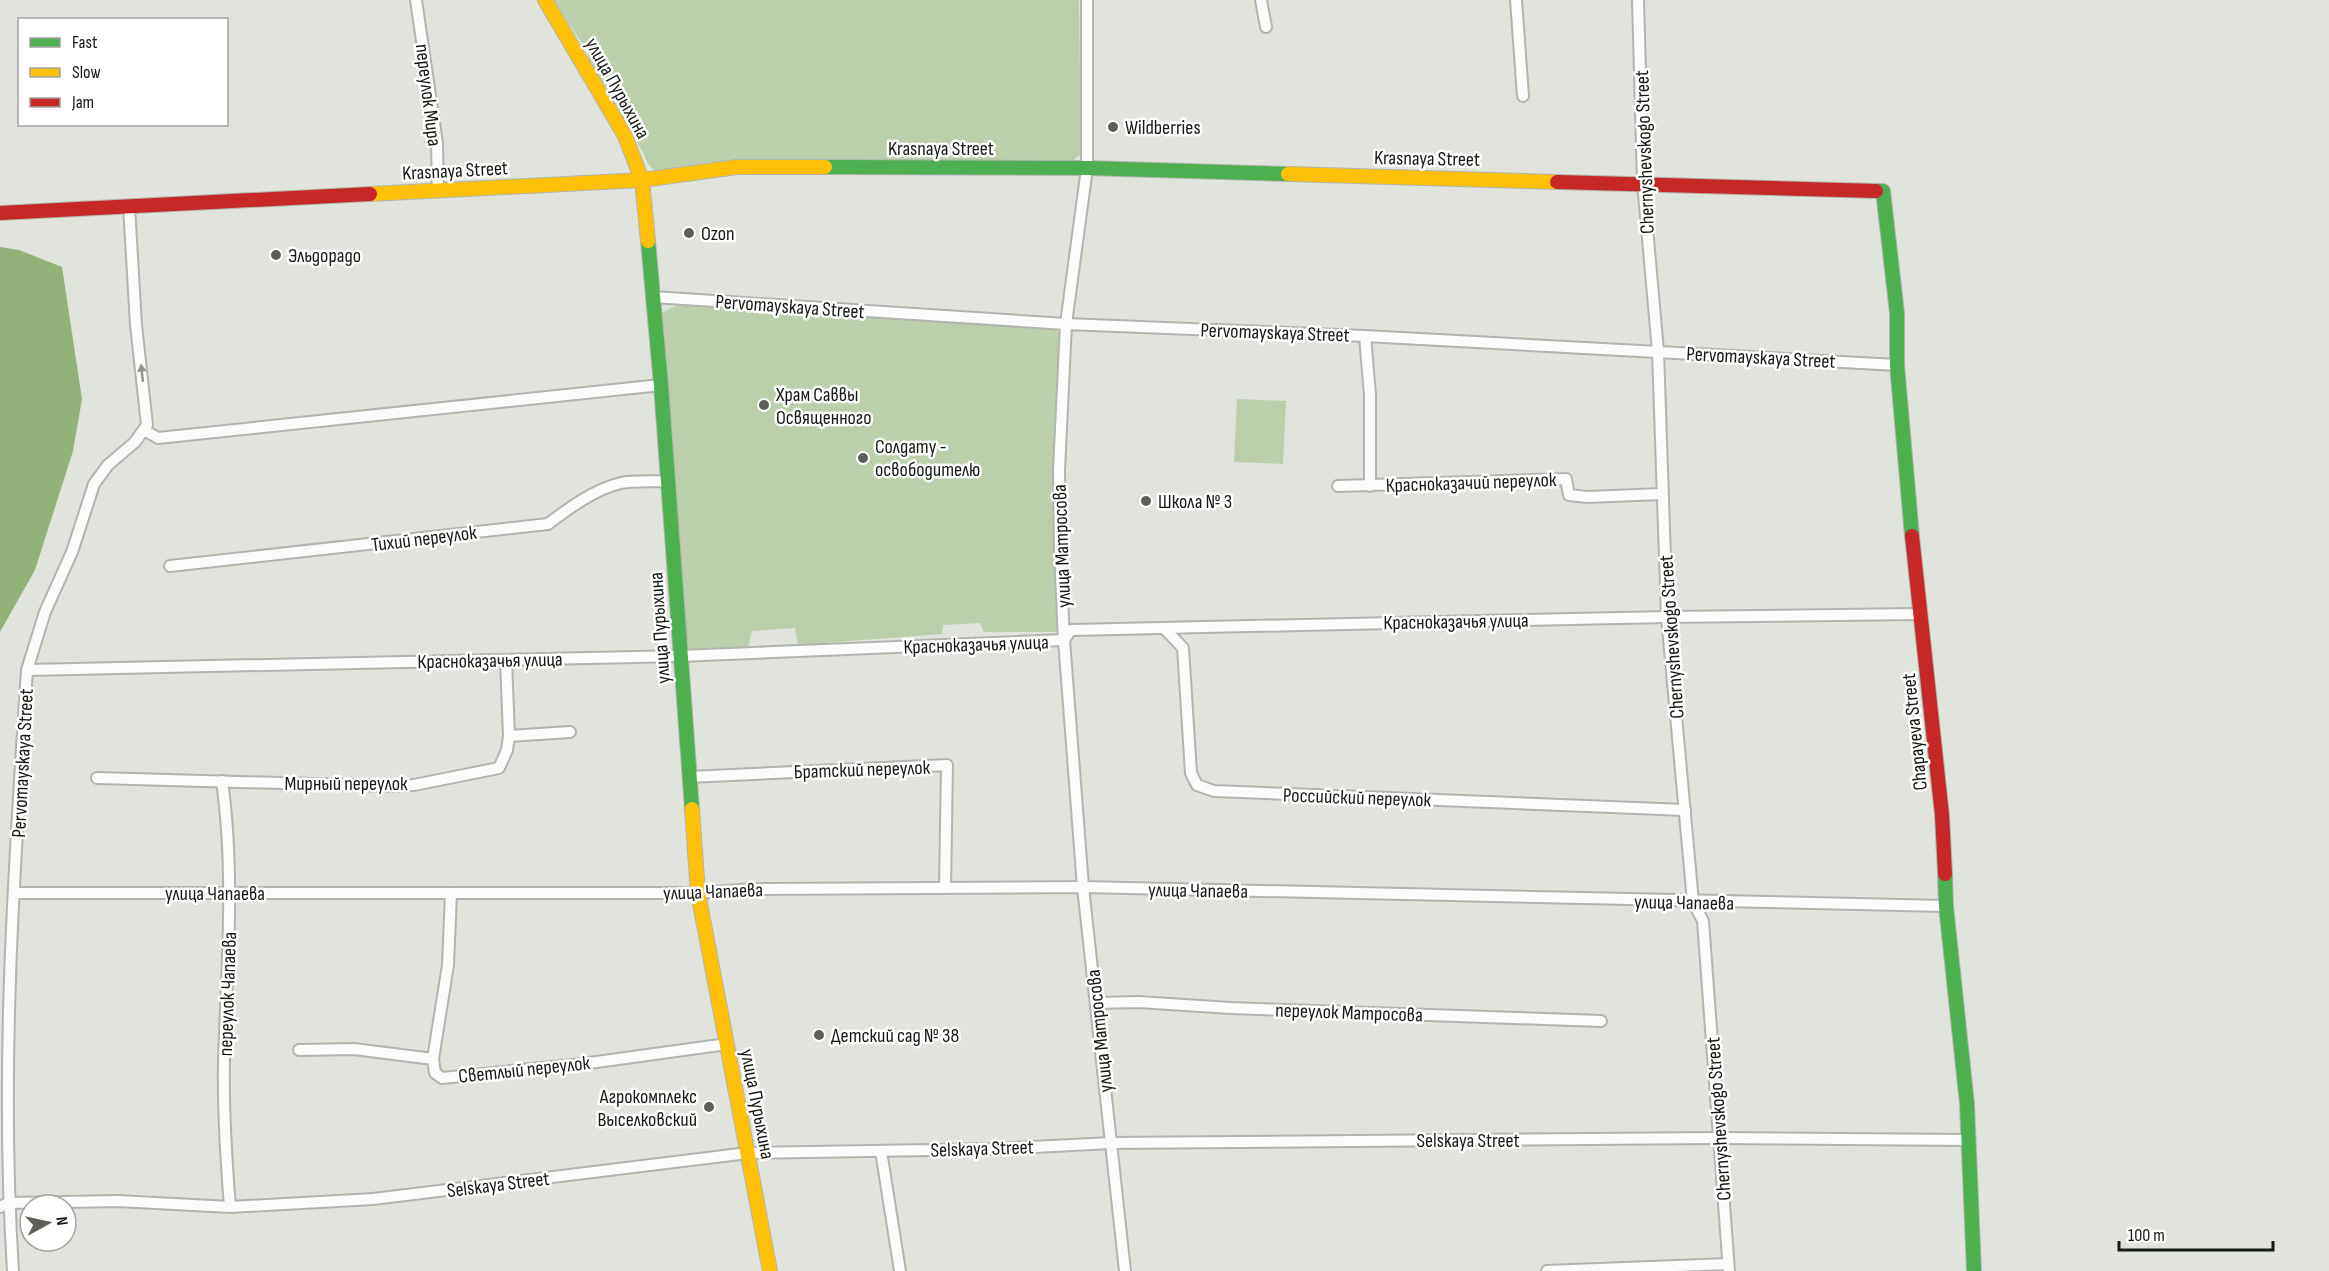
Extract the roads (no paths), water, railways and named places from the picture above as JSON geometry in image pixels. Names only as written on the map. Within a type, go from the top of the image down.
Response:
[{"type":"street","name":"переулок Мира","points":[[416,0],[437,143],[438,191]]},
{"type":"street","name":"улица Пурыхина","points":[[545,0],[625,136],[642,180],[661,385],[698,893],[770,1271]]},
{"type":"street","name":"улица Матросова","points":[[1087,0],[1087,168],[1066,324],[1059,470],[1064,640],[1083,887],[1125,1271]]},
{"type":"street","points":[[1261,0],[1266,27]]},
{"type":"street","points":[[1516,0],[1523,96]]},
{"type":"street","name":"Chernyshevskogo Street","points":[[1638,0],[1643,183],[1658,351],[1667,617],[1693,902],[1703,921],[1728,1267]]},
{"type":"street","name":"Krasnaya Street","points":[[0,213],[642,180],[737,167],[1087,168],[1883,191]]},
{"type":"street","name":"Chapayeva Street","points":[[1883,191],[1897,313],[1897,365],[1919,614],[1942,815],[1946,906],[1966,1104],[1974,1271]]},
{"type":"street","points":[[129,206],[136,325],[147,425],[144,430],[158,438],[661,385]]},
{"type":"street","name":"Pervomayskaya Street","points":[[653,297],[1066,324],[1365,336],[1897,365]]},
{"type":"street","points":[[1365,336],[1370,395],[1370,486]]},
{"type":"street","name":"Pervomayskaya Street","points":[[13,1271],[4,1205],[7,1052],[27,670],[45,612],[72,552],[94,484],[108,465],[135,442],[144,430]]},
{"type":"street","name":"Красноказачий переулок","points":[[1338,486],[1566,479],[1569,495],[1587,497],[1662,494]]},
{"type":"street","name":"Тихий переулок","points":[[170,566],[548,524],[567,509],[622,483],[668,481]]},
{"type":"street","name":"Красноказачья улица","points":[[27,670],[681,656],[1064,640],[1071,630],[1919,614]]},
{"type":"street","name":"Российский переулок","points":[[1164,628],[1183,648],[1191,773],[1197,785],[1215,791],[1685,810]]},
{"type":"street","points":[[506,660],[509,736],[570,732]]},
{"type":"street","name":"Мирный переулок","points":[[97,778],[414,785],[499,768],[507,750],[509,736]]},
{"type":"street","name":"Братский переулок","points":[[689,777],[947,765],[945,888]]},
{"type":"street","name":"переулок Чапаева","points":[[222,781],[227,818],[230,893],[224,1061],[225,1147],[230,1207]]},
{"type":"street","name":"улица Чапаева","points":[[15,893],[698,893],[755,889],[1083,887],[1946,906]]},
{"type":"street","points":[[433,1059],[448,965],[451,893]]},
{"type":"street","name":"переулок Матросова","points":[[1096,1003],[1139,1002],[1230,1008],[1601,1021]]},
{"type":"street","name":"Светлый переулок","points":[[299,1050],[354,1049],[433,1059],[435,1073],[442,1078],[582,1064],[727,1044]]},
{"type":"street","name":"Selskaya Street","points":[[4,1205],[118,1201],[230,1207],[373,1199],[748,1153],[994,1149],[1111,1143],[1719,1138],[1968,1140]]},
{"type":"street","points":[[881,1151],[900,1271]]},
{"type":"street","points":[[1547,1271],[1728,1267]]},
{"type":"place","name":"Wildberries","points":[[1113,127]]},
{"type":"place","name":"Ozon","points":[[689,233]]},
{"type":"place","name":"Эльдорадо","points":[[276,255]]},
{"type":"place","name":"Храм Саввы Освященного","points":[[764,405]]},
{"type":"place","name":"Солдату - освободителю","points":[[863,458]]},
{"type":"place","name":"Школа № 3","points":[[1146,501]]},
{"type":"place","name":"Детский сад № 38","points":[[819,1035]]},
{"type":"place","name":"Агрокомплекс Выселковский","points":[[709,1107]]}]
